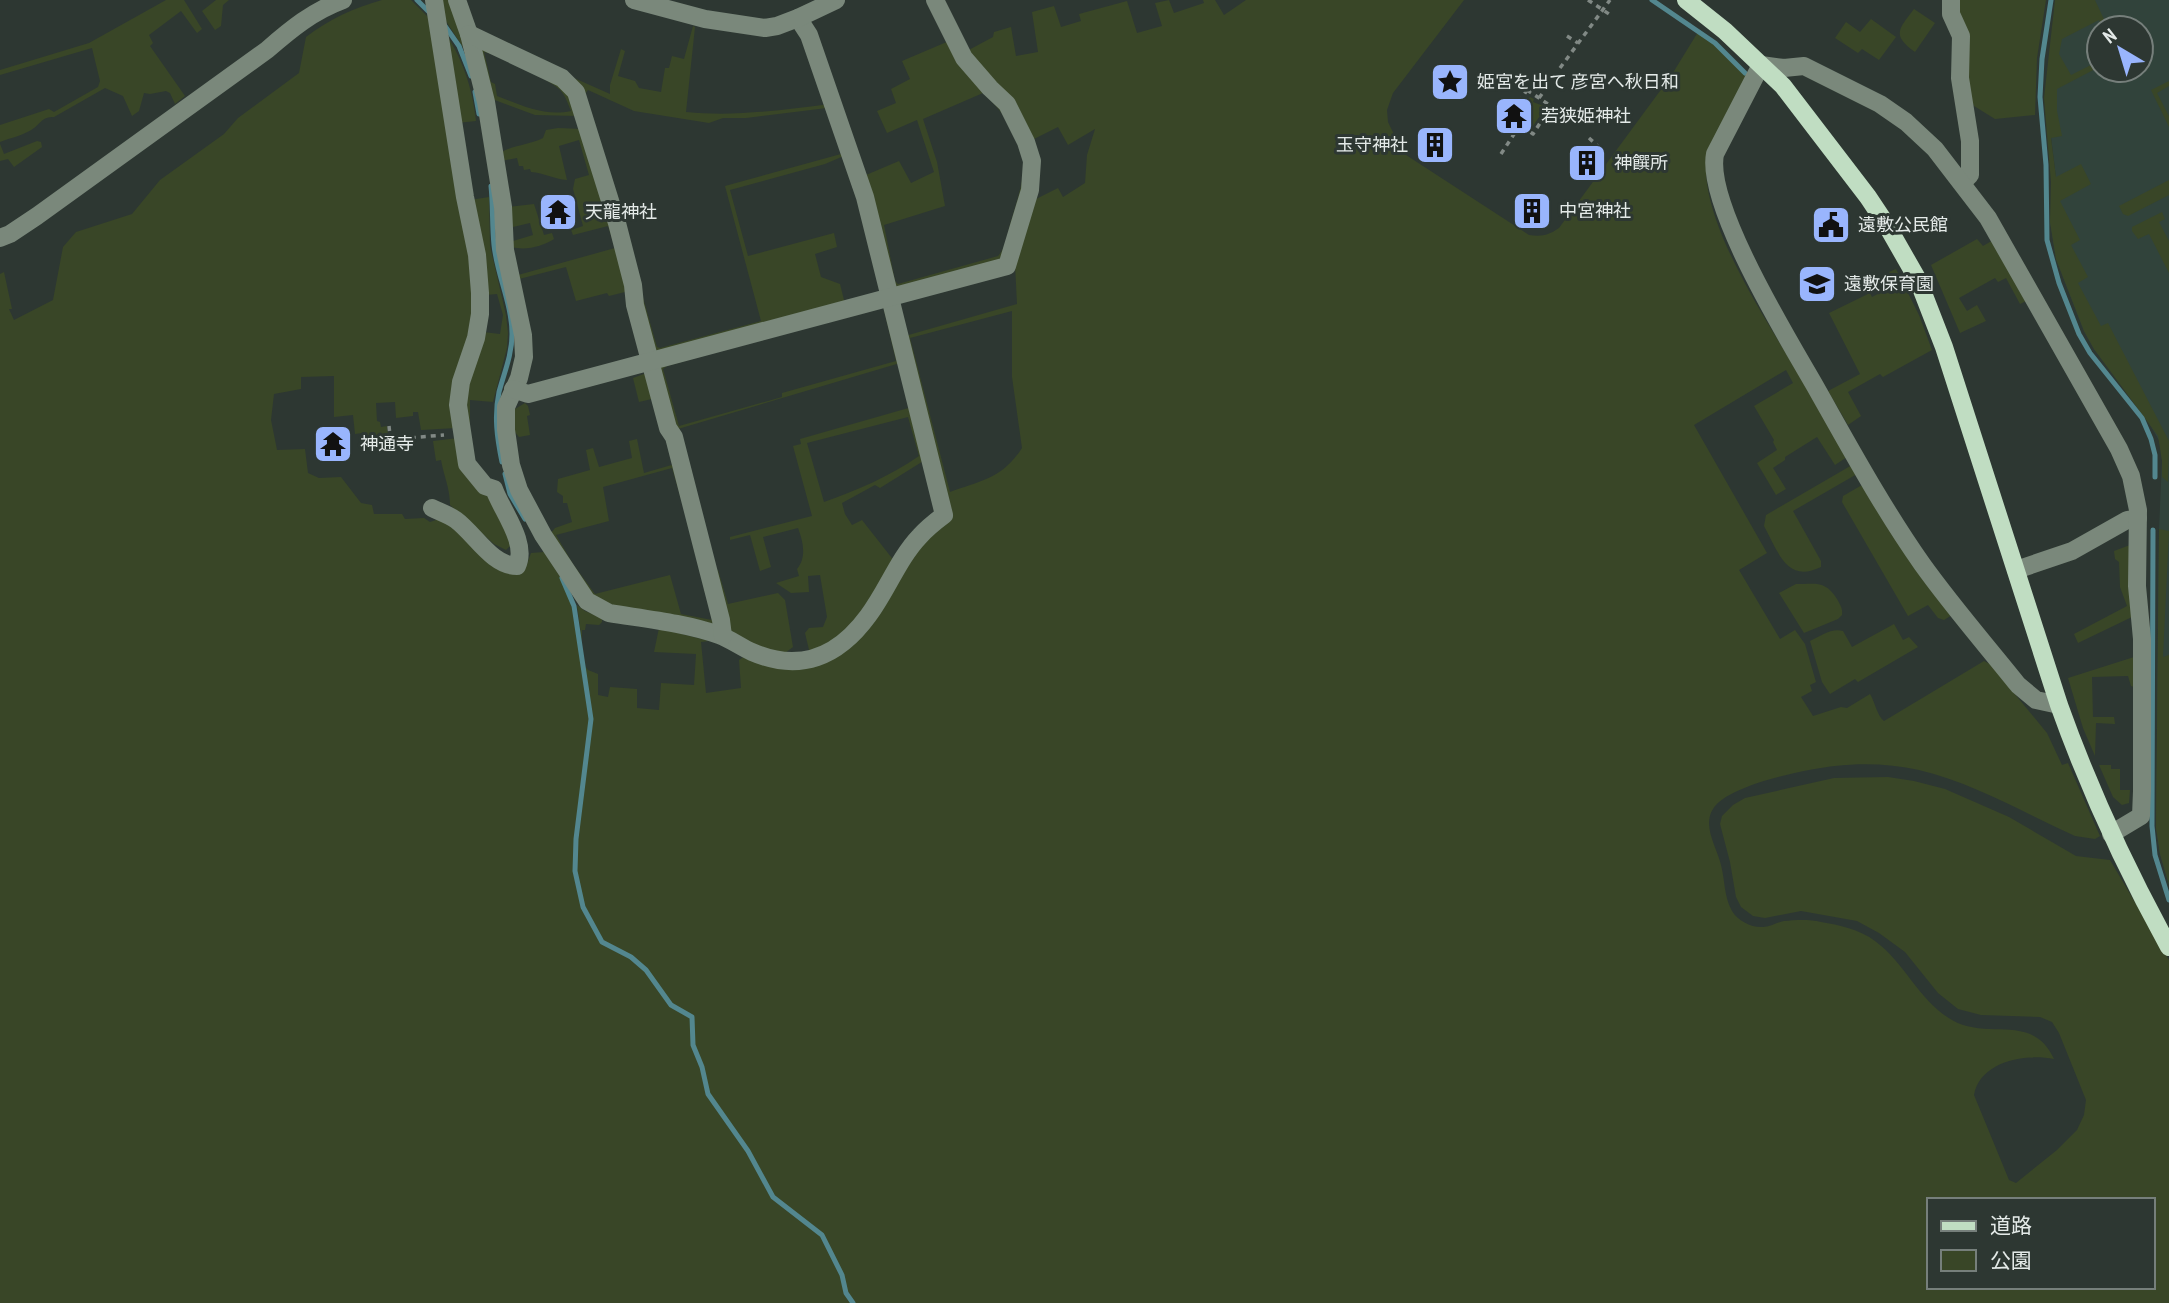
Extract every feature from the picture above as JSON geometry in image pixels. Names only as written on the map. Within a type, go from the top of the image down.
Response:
[{"type":"main road","points":[[1686,0],[1726,31],[1783,86],[1886,224],[1918,280],[1944,346],[2059,705],[2111,834],[2169,947]]},
{"type":"street","points":[[0,238],[37,216],[267,50],[296,25],[319,10],[343,0]]},
{"type":"street","points":[[432,508],[456,519],[508,566],[517,566],[521,558],[519,543],[504,482],[506,407],[519,378],[524,357],[523,335],[505,250],[503,206],[486,102],[469,34],[457,0]]},
{"type":"street","points":[[634,0],[705,19],[765,28],[798,18],[836,0]]},
{"type":"street","points":[[513,389],[528,394],[1007,266],[1030,190],[1032,161],[1019,125],[1007,104],[964,58],[935,0]]},
{"type":"street","points":[[1951,0],[1951,14],[1961,36],[1960,78],[1970,141],[1970,175],[1962,183]]},
{"type":"street","points":[[436,13],[465,198],[477,254],[480,293],[476,338],[458,394],[467,464],[485,486],[504,482],[519,490],[544,535],[587,601],[597,608],[609,613],[703,630],[723,636],[774,660],[804,661],[831,652],[868,617],[920,535],[944,514],[857,173],[809,35],[798,18]]},
{"type":"street","points":[[469,34],[562,78],[569,82],[576,92],[623,247],[650,363],[668,428],[674,437],[723,636]]},
{"type":"street","points":[[2059,705],[2036,700],[2018,685],[1922,563],[1884,508],[1749,267],[1712,166],[1715,154],[1761,65],[1784,68],[1804,66],[1880,104],[1919,133],[1962,183],[2000,237],[2119,449],[2137,496],[2137,586],[2142,639],[2141,816],[2111,834]]},
{"type":"street","points":[[2016,569],[2072,551],[2127,520],[2138,518]]},
{"type":"path","points":[[1588,0],[1612,16]]},
{"type":"path","points":[[1560,68],[1610,0]]},
{"type":"path","points":[[1567,36],[1578,43]]},
{"type":"path","points":[[1539,98],[1550,83]]},
{"type":"path","points":[[1527,90],[1539,98],[1551,106],[1533,134],[1509,118],[1527,90]]},
{"type":"path","points":[[1500,154],[1520,125]]},
{"type":"path","points":[[1590,138],[1599,147]]},
{"type":"path","points":[[390,426],[392,455]]},
{"type":"path","points":[[361,442],[464,433]]},
{"type":"shaded area","points":[[2061,0],[2169,0],[2169,885],[2156,828],[2162,461],[2160,442],[2145,416],[2094,349],[2084,331],[2056,259],[2050,222],[2056,178],[2051,137]]},
{"type":"green space","points":[[166,0],[184,0],[202,29],[197,33],[181,11],[149,35],[153,43],[150,46],[185,96],[175,104],[170,93],[166,91],[144,93],[139,111],[132,116],[123,96],[105,88],[54,117],[45,119],[26,133],[0,142],[0,125],[49,109],[54,112],[98,87],[100,81],[92,48],[0,75],[0,70],[89,43]]},
{"type":"green space","points":[[216,0],[229,0],[223,5],[221,26],[215,30],[202,11]]},
{"type":"green space","points":[[382,0],[411,0],[433,22],[476,292],[456,428],[421,430],[418,412],[413,412],[413,416],[396,418],[395,402],[376,403],[377,421],[381,427],[387,426],[388,436],[363,438],[362,433],[355,434],[353,415],[334,417],[334,376],[301,377],[301,389],[274,394],[271,420],[277,450],[305,449],[308,473],[319,478],[341,477],[361,503],[372,505],[374,514],[402,514],[405,519],[424,518],[430,522],[442,518],[516,570],[527,564],[531,553],[544,552],[569,590],[583,664],[588,670],[598,674],[598,695],[608,697],[610,687],[637,689],[637,708],[659,710],[661,683],[694,685],[696,654],[654,652],[659,628],[709,641],[701,642],[706,693],[741,688],[739,660],[745,656],[824,658],[909,557],[952,512],[905,336],[1017,304],[1015,264],[1032,201],[1058,188],[1063,197],[1085,183],[1087,155],[1095,129],[1068,145],[1058,127],[1030,141],[965,52],[993,37],[994,32],[1011,27],[1016,56],[1038,52],[1032,12],[1054,6],[1061,27],[1081,21],[1079,14],[1127,1],[1137,33],[1162,26],[1155,3],[1169,0],[1174,13],[1204,3],[1203,0],[1215,0],[1224,15],[1246,0],[1464,0],[1393,93],[1387,110],[1388,122],[1403,153],[1529,235],[1538,236],[1559,228],[1671,76],[1698,32],[1747,74],[1707,155],[1706,179],[1721,233],[1748,289],[1847,457],[1835,465],[1817,437],[1773,468],[1786,489],[1776,495],[1757,463],[1777,450],[1754,406],[1793,383],[1786,370],[1694,425],[1767,553],[1739,570],[1780,639],[1795,630],[1805,644],[1816,682],[1810,685],[1812,691],[1801,697],[1813,716],[1841,707],[1847,708],[1870,694],[1884,721],[1984,661],[1990,664],[2047,733],[2062,765],[2068,763],[2100,836],[2095,839],[2075,836],[1979,791],[1919,770],[1867,764],[1806,771],[1750,786],[1721,800],[1713,809],[1709,823],[1711,837],[1721,865],[1729,906],[1738,918],[1754,926],[1766,927],[1784,921],[1807,920],[1842,926],[1862,933],[1886,950],[1930,1003],[1952,1020],[1966,1026],[2022,1032],[2034,1036],[2045,1045],[2054,1059],[2030,1057],[2005,1062],[1985,1075],[1974,1095],[2009,1180],[2016,1183],[2077,1130],[2084,1115],[2086,1100],[2052,1022],[2040,1017],[1981,1015],[1958,1009],[1938,993],[1905,952],[1857,921],[1801,911],[1765,918],[1753,916],[1741,907],[1736,897],[1720,824],[1722,816],[1745,798],[1834,778],[1888,777],[1945,789],[2009,817],[2076,856],[2110,860],[2169,960],[2169,1303],[0,1303],[0,274],[4,272],[12,309],[9,309],[14,320],[53,300],[63,247],[76,232],[132,214],[160,180],[224,134],[238,118],[299,73],[306,37],[352,10]],"holes":[[[1012,311],[1012,377],[1022,448],[999,472],[950,492],[910,338]]]},
{"type":"green space","points":[[439,0],[450,0],[468,55],[446,21]]},
{"type":"green space","points":[[1954,0],[2046,0],[2037,58],[2035,115],[1995,119],[1974,106],[1967,91]]},
{"type":"green space","points":[[2055,0],[2095,0],[2102,14],[2085,14],[2085,27],[2062,39],[2059,54],[2071,75],[2085,68],[2085,74],[2057,89],[2057,111],[2062,136],[2051,138],[2056,177],[2081,164],[2091,184],[2060,201],[2080,240],[2071,245],[2088,277],[2078,283],[2101,326],[2108,323],[2169,441],[2168,482],[2162,477],[2158,436],[2094,349],[2084,331],[2056,259],[2050,222],[2051,182],[2044,98]]},
{"type":"green space","points":[[1914,9],[1935,23],[1915,52],[1900,36],[1901,27]]},
{"type":"green space","points":[[1871,19],[1896,37],[1879,60],[1862,49],[1858,53],[1835,38],[1846,22],[1860,32]]},
{"type":"green space","points":[[693,26],[686,112],[740,113],[830,104],[846,155],[825,164],[730,190],[748,256],[834,233],[837,247],[815,254],[821,277],[840,284],[845,304],[653,352],[574,78],[610,94],[610,85],[621,49],[625,51],[618,76],[635,81],[639,88],[661,92],[665,68],[669,68],[672,56],[684,59]],"holes":[[[588,90],[634,111],[709,123],[723,118],[746,118],[827,108],[841,154],[725,186],[761,321],[657,347],[585,94]]]},
{"type":"green space","points":[[442,28],[465,72],[476,121],[457,123]]},
{"type":"green space","points":[[949,41],[991,91],[1015,127],[1022,146],[1026,167],[1026,189],[1001,261],[895,289],[866,175],[899,161],[911,183],[934,172],[917,120],[887,133],[877,111],[896,103],[891,89],[910,79],[902,61]],"holes":[[[983,93],[991,100],[1018,139],[1024,162],[1020,191],[1003,248],[998,256],[898,284],[895,281],[884,225],[945,206],[937,162],[923,119]]]},
{"type":"green space","points":[[480,47],[566,86],[578,116],[535,115],[492,99]],"holes":[[[484,52],[524,68],[556,87],[561,91],[571,111],[542,111],[497,96]]]},
{"type":"green space","points":[[2169,81],[2169,86],[2157,93],[2169,116],[2169,127],[2151,90]]},
{"type":"green space","points":[[1530,97],[1534,99],[1533,102],[1546,107],[1533,126],[1517,116]]},
{"type":"green space","points":[[582,129],[629,291],[609,296],[607,293],[576,301],[566,267],[519,279],[518,275],[615,248],[608,226],[573,235],[571,230],[583,226],[573,189],[575,179],[589,175],[579,140],[559,146],[567,180],[531,172],[530,169],[524,170],[523,166],[519,166],[517,158],[501,161],[500,153],[543,138],[546,130]]},
{"type":"green space","points":[[37,141],[41,142],[42,147],[14,167],[8,159],[0,161],[0,144],[4,154]]},
{"type":"green space","points":[[2169,180],[2169,195],[2128,216],[2123,214],[2119,206]]},
{"type":"green space","points":[[489,197],[490,246],[506,315],[507,348],[493,402],[470,400],[470,429],[464,396],[483,332],[500,334],[503,315],[497,294],[486,295],[470,200]]},
{"type":"green space","points":[[534,204],[544,235],[552,233],[554,239],[534,247],[512,247],[513,241],[533,235],[530,223],[513,227],[508,207]]},
{"type":"green space","points":[[2162,212],[2165,219],[2159,222],[2169,241],[2169,273],[2149,234],[2138,239],[2132,231],[2132,227]]},
{"type":"green space","points":[[1977,239],[1983,246],[1995,239],[2028,300],[2020,304],[2006,278],[1998,282],[1995,278],[1959,298],[1967,311],[1977,305],[1986,321],[1960,333],[1931,265]]},
{"type":"green space","points":[[1896,269],[1919,315],[1932,350],[1883,377],[1880,374],[1848,392],[1861,416],[1848,425],[1828,391],[1860,374],[1829,313],[1870,293],[1872,297],[1895,285],[1889,272]]},
{"type":"green space","points":[[885,303],[900,363],[678,429],[673,426],[660,365]],"holes":[[[883,306],[896,361],[679,426],[663,369]]]},
{"type":"green space","points":[[649,372],[656,398],[639,402],[633,378]]},
{"type":"green space","points":[[525,403],[530,415],[527,416],[530,435],[519,437],[514,431],[515,409]]},
{"type":"green space","points":[[912,407],[925,460],[880,488],[875,485],[842,503],[852,525],[862,520],[895,562],[845,634],[810,654],[805,633],[809,628],[823,627],[827,617],[820,575],[808,576],[809,592],[791,593],[776,583],[799,576],[797,569],[803,549],[798,528],[763,537],[771,567],[760,571],[750,535],[730,540],[730,537],[812,516],[793,446],[801,444],[800,439]],"holes":[[[908,417],[919,456],[873,482],[824,502],[807,443]]]},
{"type":"green space","points":[[458,438],[491,497],[511,545],[506,550],[494,544],[450,505],[441,460],[436,461],[433,441]]},
{"type":"green space","points":[[637,439],[644,473],[675,464],[700,565],[672,468],[603,487],[609,521],[556,535],[595,594],[670,575],[681,614],[712,620],[701,569],[716,627],[635,613],[593,598],[551,533],[555,528],[572,522],[567,503],[563,503],[563,496],[557,492],[558,479],[590,470],[586,450],[593,448],[599,467],[632,458],[629,441]]},
{"type":"green space","points":[[1852,465],[1857,474],[1793,511],[1821,561],[1821,567],[1809,571],[1791,568],[1779,554],[1764,526],[1766,515]]},
{"type":"green space","points":[[1862,485],[1952,615],[1944,620],[1938,618],[1928,605],[1908,616],[1842,502],[1843,496]]},
{"type":"green space","points":[[2159,529],[2169,531],[2163,657],[2169,655],[2169,885],[2156,828]]},
{"type":"green space","points":[[2130,545],[2132,617],[2078,643],[2074,634],[2127,606],[2120,587],[2119,562],[2115,559],[2114,551]]},
{"type":"green space","points":[[718,570],[728,604],[778,593],[785,600],[793,647],[785,653],[756,647],[729,632],[715,571]]},
{"type":"green space","points":[[1796,584],[1824,586],[1833,593],[1842,615],[1804,633],[1779,593]]},
{"type":"green space","points":[[577,605],[602,618],[599,625],[586,624],[585,630],[582,630],[582,642]]},
{"type":"green space","points":[[1894,624],[1903,640],[1909,637],[1918,647],[1858,682],[1855,679],[1830,694],[1822,682],[1810,641],[1839,630],[1843,631],[1852,647]]},
{"type":"green space","points":[[2134,657],[2134,687],[2131,686],[2128,676],[2092,677],[2093,717],[2114,717],[2115,724],[2096,723],[2095,756],[2083,728],[2068,678]]},
{"type":"green space","points":[[2099,765],[2111,765],[2111,769],[2120,769],[2120,790],[2130,790],[2129,803],[2122,805],[2113,797]]},
{"type":"waterway","points":[[417,0],[430,13]]},
{"type":"waterway","points":[[1652,0],[1715,43],[1745,73]]},
{"type":"waterway","points":[[2051,0],[2042,59],[2040,97],[2046,165],[2047,240],[2059,283],[2079,334],[2090,353],[2142,418],[2155,455],[2155,477]]},
{"type":"waterway","points":[[445,26],[459,46],[471,76]]},
{"type":"waterway","points":[[475,92],[479,114]]},
{"type":"waterway","points":[[491,186],[494,245],[510,312],[512,334],[497,410],[502,462]]},
{"type":"waterway","points":[[505,474],[510,494],[525,519]]},
{"type":"waterway","points":[[2153,530],[2152,826],[2155,855],[2169,900]]},
{"type":"waterway","points":[[562,578],[574,606],[591,719],[576,839],[575,871],[583,907],[602,942],[631,957],[646,970],[671,1005],[692,1017],[693,1045],[702,1067],[708,1094],[748,1151],[773,1197],[822,1235],[842,1275],[846,1293],[853,1303]]},
{"type":"place","name":"姫宮を出て 彦宮へ秋日和","points":[[1450,82]]},
{"type":"place","name":"若狭姫神社","points":[[1514,116]]},
{"type":"place","name":"玉守神社","points":[[1435,145]]},
{"type":"place","name":"神饌所","points":[[1587,163]]},
{"type":"place","name":"中宮神社","points":[[1532,211]]},
{"type":"place","name":"天龍神社","points":[[558,212]]},
{"type":"place","name":"遠敷公民館","points":[[1831,225]]},
{"type":"place","name":"遠敷保育園","points":[[1817,284]]},
{"type":"place","name":"神通寺","points":[[333,444]]}]
